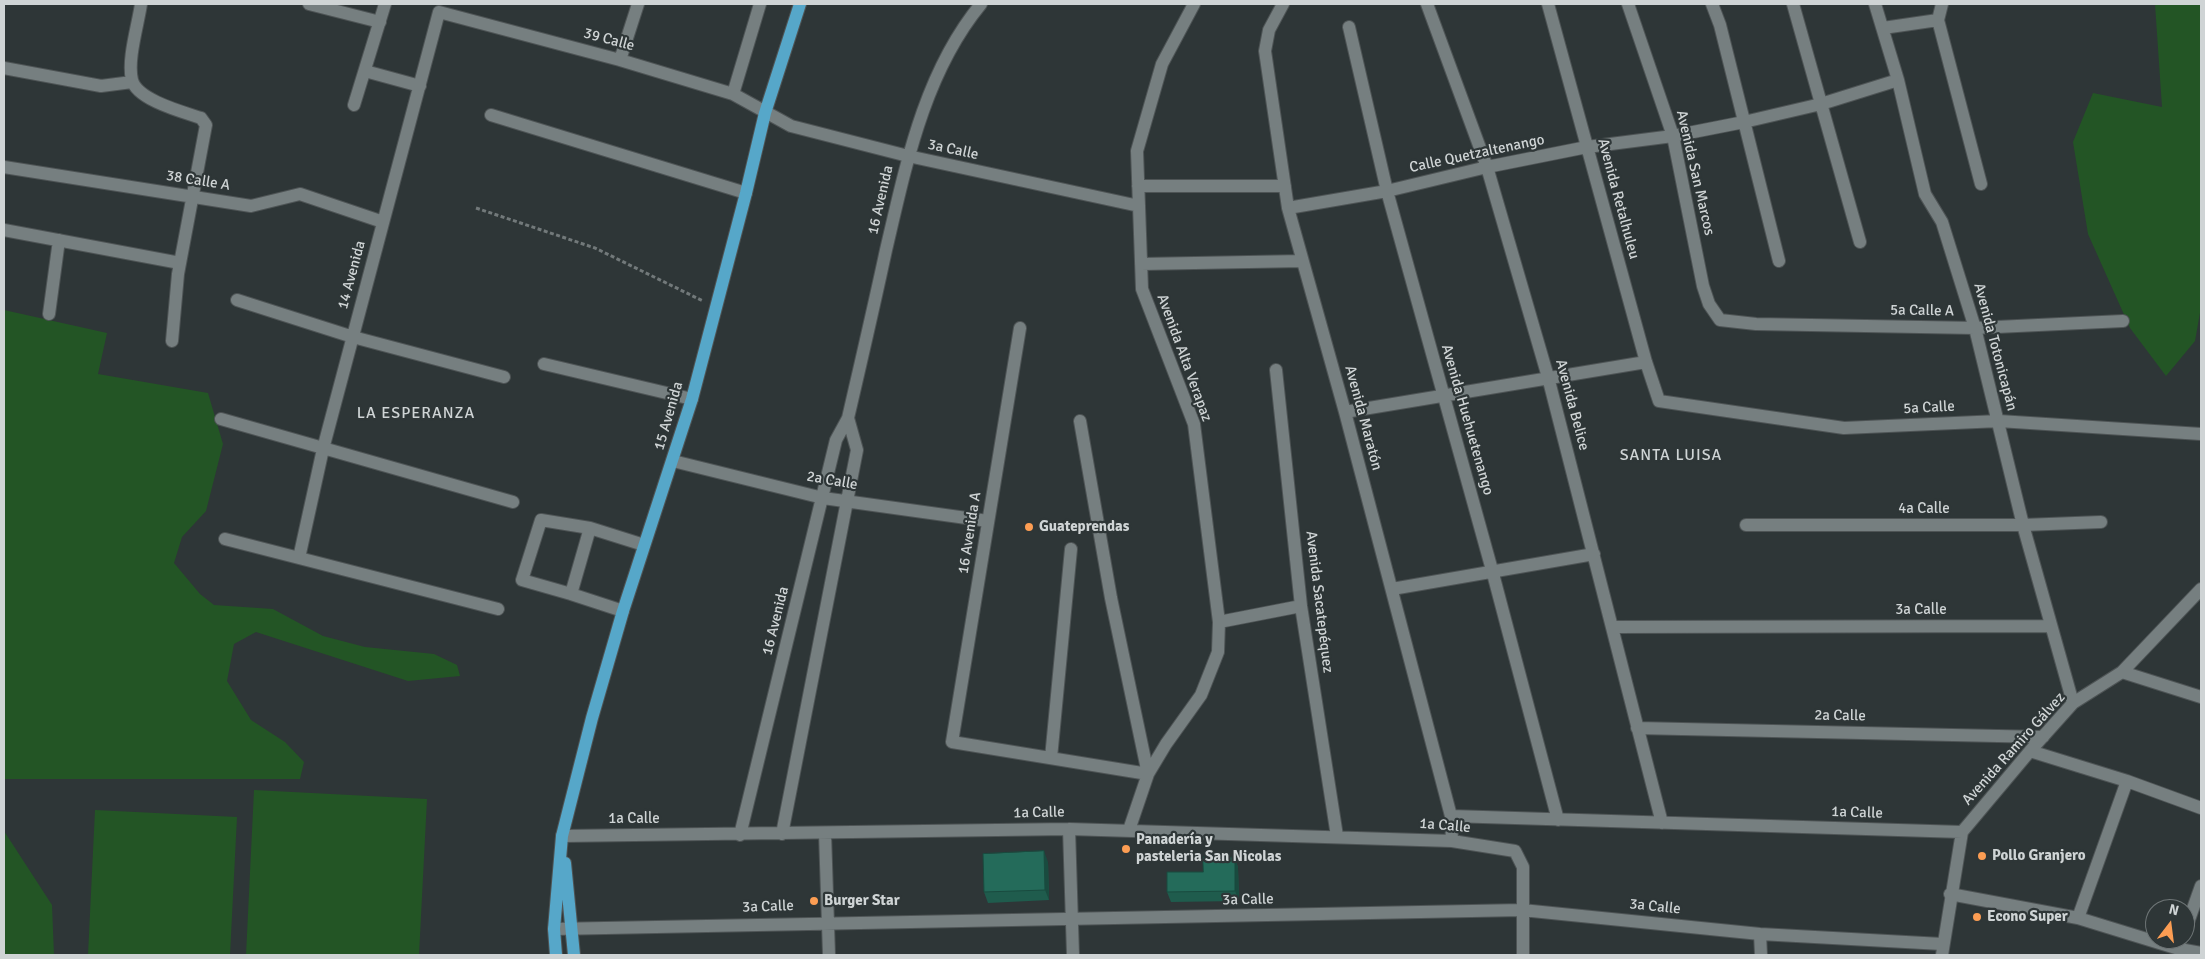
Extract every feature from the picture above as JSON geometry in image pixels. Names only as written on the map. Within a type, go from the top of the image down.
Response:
[{"type":"main road","name":"15 Avenida","points":[[562,836],[592,718],[623,611],[692,399],[765,113],[800,4]]},
{"type":"main road","points":[[556,955],[554,929],[562,836]]},
{"type":"main road","points":[[562,836],[574,955]]},
{"type":"street","points":[[142,4],[131,67],[132,82],[147,98],[201,118],[206,125],[204,145],[180,263],[172,341]]},
{"type":"street","points":[[310,4],[380,22]]},
{"type":"street","points":[[354,105],[385,4]]},
{"type":"street","points":[[620,60],[638,4]]},
{"type":"street","points":[[733,94],[760,4]]},
{"type":"street","name":"16 Avenida","points":[[740,835],[836,440],[848,418],[908,156],[937,74],[965,23],[981,4]]},
{"type":"street","name":"Avenida Alta Verapaz","points":[[1129,830],[1148,774],[1201,695],[1218,652],[1219,622],[1194,424],[1142,289],[1138,186],[1137,151],[1162,64],[1194,4]]},
{"type":"street","name":"Avenida Maratón","points":[[1283,4],[1270,30],[1265,51],[1288,208],[1345,412],[1451,816],[1452,840]]},
{"type":"street","name":"Avenida Belice","points":[[1427,4],[1487,167],[1548,377],[1662,823]]},
{"type":"street","name":"Avenida Retalhuleu","points":[[1548,4],[1646,362],[1659,401]]},
{"type":"street","name":"Avenida San Marcos","points":[[1628,4],[1673,136],[1704,286],[1709,304],[1720,320]]},
{"type":"street","points":[[1712,4],[1720,25],[1779,261]]},
{"type":"street","points":[[1793,4],[1860,242]]},
{"type":"street","name":"Avenida Totonicapán","points":[[1875,4],[1898,80],[1924,194],[1942,222],[1975,328],[2023,525],[2073,704]]},
{"type":"street","points":[[1942,4],[1938,20],[1981,184]]},
{"type":"street","name":"39 Calle","points":[[437,8],[733,94],[765,113]]},
{"type":"street","name":"14 Avenida","points":[[299,558],[323,449],[420,86],[437,8]]},
{"type":"street","points":[[1883,28],[1938,20]]},
{"type":"street","name":"Avenida Huehuetenango","points":[[1349,27],[1387,191],[1492,570],[1558,820]]},
{"type":"street","points":[[4,68],[101,86],[132,82]]},
{"type":"street","points":[[364,71],[420,86]]},
{"type":"street","name":"Calle Quetzaltenango","points":[[1288,208],[1387,191],[1487,167],[1587,148],[1673,136],[1744,122],[1822,104],[1898,80]]},
{"type":"street","name":"3a Calle","points":[[765,113],[791,126],[908,156],[1139,206]]},
{"type":"street","points":[[491,115],[746,193]]},
{"type":"street","name":"38 Calle A","points":[[4,167],[251,206],[300,194],[383,222]]},
{"type":"street","points":[[1138,186],[1285,186]]},
{"type":"street","points":[[4,230],[180,263]]},
{"type":"street","points":[[49,314],[59,240]]},
{"type":"street","points":[[1141,264],[1302,261]]},
{"type":"street","points":[[237,300],[353,337],[504,376]]},
{"type":"street","name":"5a Calle A","points":[[1720,320],[1756,324],[1975,328],[2123,322]]},
{"type":"street","name":"16 Avenida A","points":[[1020,328],[952,742],[1052,758]]},
{"type":"street","points":[[1345,412],[1646,362]]},
{"type":"street","points":[[544,364],[692,399]]},
{"type":"street","name":"Avenida Sacatepéquez","points":[[1276,370],[1302,606],[1337,836]]},
{"type":"street","name":"5a Calle","points":[[1659,401],[1844,428],[1999,421],[2201,434]]},
{"type":"street","name":"16 Avenida","points":[[782,834],[857,450],[848,418]]},
{"type":"street","points":[[221,419],[513,502]]},
{"type":"street","points":[[1071,549],[1052,758],[1148,774],[1111,598],[1080,420]]},
{"type":"street","name":"2a Calle","points":[[673,461],[823,498],[988,521]]},
{"type":"street","points":[[623,611],[522,580],[540,520],[590,528],[644,545]]},
{"type":"street","name":"4a Calle","points":[[1746,525],[2023,525],[2101,522]]},
{"type":"street","points":[[570,594],[590,528]]},
{"type":"street","points":[[224,539],[498,609]]},
{"type":"street","points":[[1392,589],[1492,570],[1594,554]]},
{"type":"street","name":"Avenida Ramiro Gálvez","points":[[1962,832],[2030,751],[2073,704],[2122,672],[2201,591]]},
{"type":"street","points":[[1219,622],[1302,606]]},
{"type":"street","name":"3a Calle","points":[[1612,627],[2050,626]]},
{"type":"street","points":[[2122,672],[2201,697]]},
{"type":"street","name":"2a Calle","points":[[1637,728],[2043,737]]},
{"type":"street","points":[[2030,751],[2127,781],[2201,808]]},
{"type":"street","points":[[2078,918],[2127,781]]},
{"type":"street","name":"1a Calle","points":[[1451,816],[1962,832]]},
{"type":"street","points":[[1069,829],[1073,955]]},
{"type":"street","name":"1a Calle","points":[[562,836],[1069,829],[1452,840],[1515,851],[1523,867],[1522,910]]},
{"type":"street","points":[[1942,950],[1962,832]]},
{"type":"street","points":[[826,833],[829,955]]},
{"type":"street","points":[[2195,903],[2201,886]]},
{"type":"street","points":[[1950,894],[2078,918],[2145,935]]},
{"type":"street","points":[[1522,910],[1523,955]]},
{"type":"street","name":"3a Calle","points":[[554,929],[829,922],[1073,920],[1522,910],[1942,950]]},
{"type":"street","points":[[1760,934],[1761,955]]},
{"type":"path","points":[[476,208],[595,248],[715,307]]},
{"type":"green space","points":[[2155,4],[2201,4],[2201,307],[2195,341],[2166,376],[2130,328],[2088,234],[2073,142],[2093,93],[2162,107]]},
{"type":"green space","points":[[4,310],[107,333],[98,374],[208,393],[223,444],[206,511],[182,537],[174,563],[200,594],[214,605],[273,609],[323,636],[365,647],[434,654],[457,665],[460,676],[408,681],[256,632],[234,644],[227,681],[251,720],[285,742],[304,762],[300,779],[4,779]]},
{"type":"green space","points":[[254,790],[427,799],[419,955],[246,955]]},
{"type":"green space","points":[[95,810],[237,817],[230,955],[88,955]]},
{"type":"green space","points":[[4,831],[52,905],[54,955],[4,955]]},
{"type":"building","points":[[1044,851],[1045,890],[984,892],[983,854]]},
{"type":"building","points":[[1203,857],[1235,857],[1235,891],[1167,892],[1167,872],[1203,872]]},
{"type":"place","name":"Guateprendas","points":[[1029,527]]},
{"type":"place","name":"Panadería y pasteleria San Nicolas","points":[[1126,849]]},
{"type":"place","name":"Pollo Granjero","points":[[1982,856]]},
{"type":"place","name":"Burger Star","points":[[814,901]]},
{"type":"place","name":"Econo Super","points":[[1977,917]]},
{"type":"district","name":"LA ESPERANZA","points":[[416,414]]},
{"type":"district","name":"SANTA LUISA","points":[[1671,456]]}]
